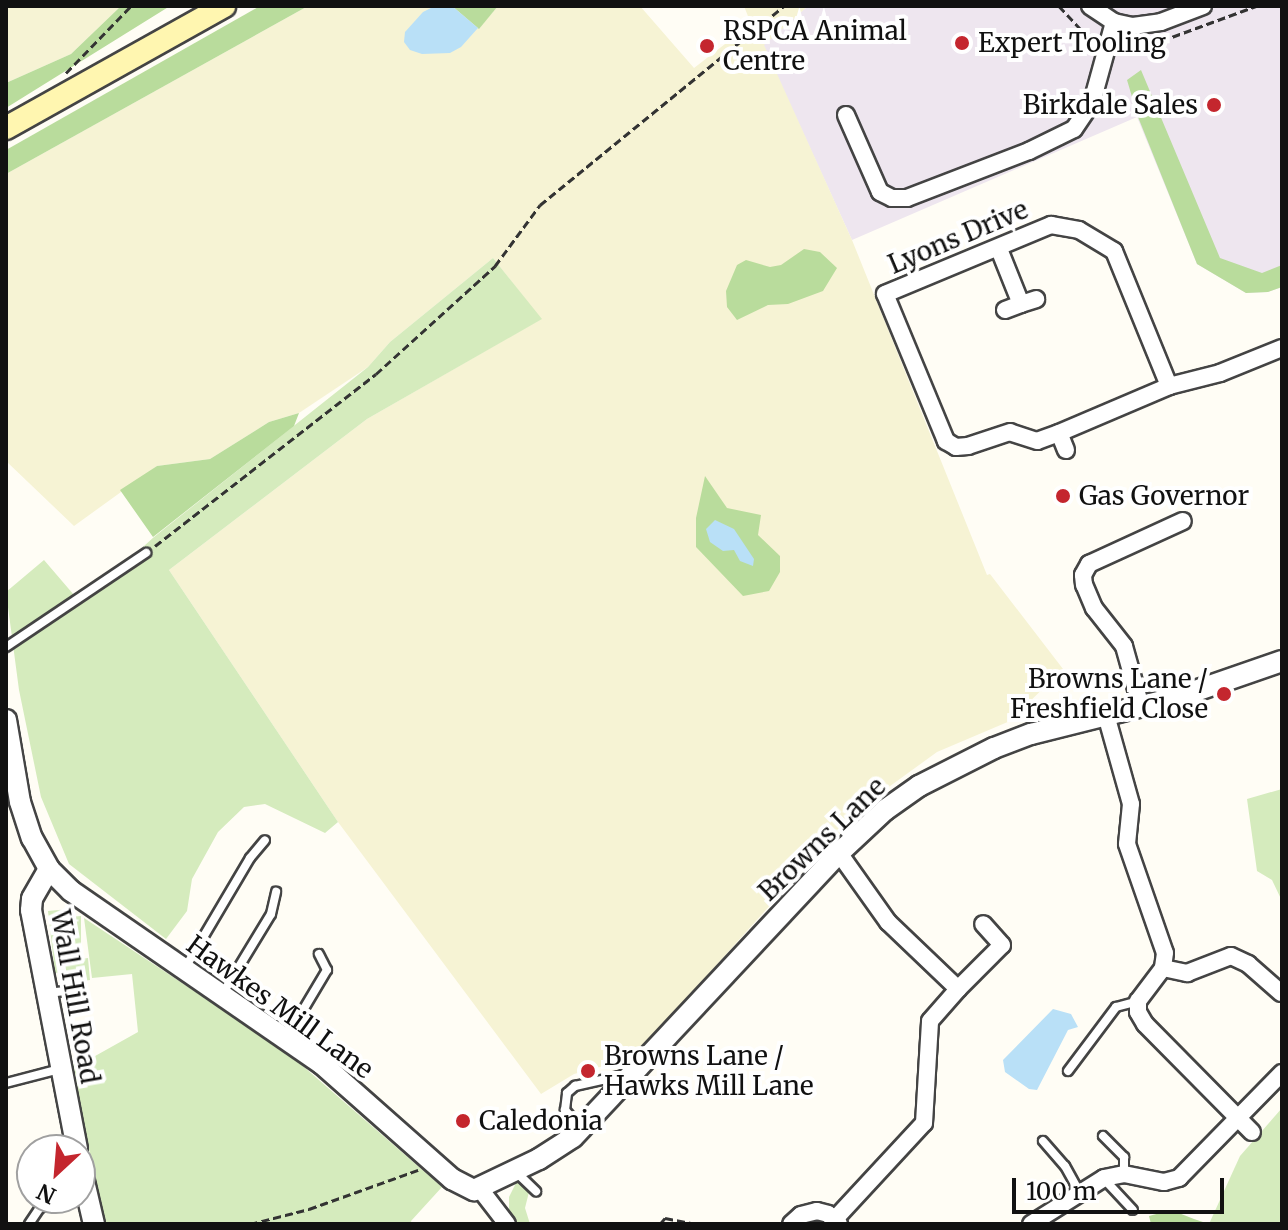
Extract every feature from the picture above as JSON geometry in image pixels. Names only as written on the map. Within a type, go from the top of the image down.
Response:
[{"type":"main road","points":[[6,128],[224,6]]},
{"type":"street","points":[[1090,6],[1114,22],[1147,26],[1203,6]]},
{"type":"street","points":[[846,115],[880,192],[892,198],[907,198],[1029,151],[1074,129],[1092,102],[1114,22]]},
{"type":"street","name":"Lyons Drive","points":[[1059,433],[1037,441],[1010,432],[956,447],[946,441],[881,287],[999,249],[1051,225],[1079,230],[1114,251],[1169,386]]},
{"type":"street","points":[[999,249],[1021,304]]},
{"type":"street","points":[[1066,450],[1059,433],[1169,386],[1220,373],[1282,348]]},
{"type":"street","points":[[1141,707],[1124,646],[1094,608],[1087,595],[1083,575],[1089,564],[1183,521]]},
{"type":"street","name":"Browns Lane","points":[[480,1189],[553,1151],[590,1121],[839,853],[885,810],[919,786],[957,765],[1031,734],[1141,707],[1282,661]]},
{"type":"street","points":[[1106,715],[1131,804],[1127,844],[1163,944],[1163,968],[1138,1001],[1138,1012],[1145,1024],[1252,1132]]},
{"type":"street","points":[[6,720],[20,802],[32,838],[49,869]]},
{"type":"street","points":[[839,853],[888,922],[958,989]]},
{"type":"street","name":"Hawkes Mill Lane","points":[[49,869],[71,891],[322,1064],[459,1185],[480,1189],[507,1224]]},
{"type":"street","name":"Wall Hill Road","points":[[49,869],[32,899],[31,910],[74,1134]]},
{"type":"street","points":[[791,1224],[811,1211],[823,1212],[837,1222],[924,1123],[930,1021],[1002,945],[983,924]]},
{"type":"street","points":[[1163,968],[1183,973],[1231,956],[1248,964],[1281,993]]},
{"type":"street","points":[[1031,1224],[1104,1178],[1124,1174],[1164,1182],[1179,1178],[1282,1073]]},
{"type":"lane","points":[[6,647],[146,553]]},
{"type":"lane","points":[[185,968],[250,858],[265,840]]},
{"type":"lane","points":[[223,994],[271,914],[276,892]]},
{"type":"lane","points":[[287,1038],[324,979],[327,967],[319,954]]},
{"type":"lane","points":[[47,993],[71,990]]},
{"type":"lane","points":[[1068,1071],[1116,1007],[1138,1001]]},
{"type":"lane","points":[[6,1083],[61,1068]]},
{"type":"lane","points":[[590,1121],[578,1121],[568,1114],[564,1106],[567,1093],[575,1086],[634,1072]]},
{"type":"lane","points":[[1103,1136],[1124,1157],[1124,1174]]},
{"type":"lane","points":[[1043,1141],[1065,1166],[1079,1191]]},
{"type":"lane","points":[[515,1171],[536,1191]]},
{"type":"lane","points":[[1104,1178],[1133,1210]]},
{"type":"path","points":[[62,79],[131,6]]},
{"type":"path","points":[[146,553],[376,374],[495,266],[540,205],[784,6]]},
{"type":"path","points":[[250,1224],[309,1209],[417,1171],[430,1160]]},
{"type":"path","points":[[660,1224],[665,1218],[697,1224]]},
{"type":"shaded area","points":[[6,6],[121,6],[71,54],[6,83]]},
{"type":"shaded area","points":[[308,6],[452,6],[479,28],[498,6],[640,6],[694,68],[751,24],[744,6],[808,6],[764,45],[852,240],[987,575],[990,574],[1063,669],[1010,721],[937,752],[886,789],[800,872],[633,1058],[574,1074],[541,1094],[338,822],[169,570],[367,419],[541,319],[493,258],[390,342],[368,367],[299,413],[269,422],[210,459],[157,466],[74,526],[6,461],[6,174]]},
{"type":"shaded area","points":[[808,6],[1282,6],[1282,287],[1268,292],[1246,293],[1197,264],[1137,117],[852,240],[763,45]]},
{"type":"green space","points":[[121,6],[170,6],[6,108],[6,83],[71,54]]},
{"type":"green space","points":[[260,6],[308,6],[6,174],[6,150]]},
{"type":"green space","points":[[452,6],[498,6],[479,29]]},
{"type":"green space","points":[[1141,70],[1220,258],[1262,273],[1282,265],[1282,287],[1268,292],[1246,293],[1197,264],[1138,117],[1127,80]]},
{"type":"green space","points":[[804,249],[820,252],[837,268],[823,291],[788,304],[768,305],[737,320],[727,307],[726,291],[737,265],[746,260],[770,267],[781,265]]},
{"type":"green space","points":[[493,258],[542,319],[367,419],[169,570],[338,822],[325,833],[265,804],[244,807],[218,832],[192,879],[187,911],[166,939],[69,864],[41,797],[19,690],[6,592],[44,560],[74,595],[124,564],[368,367],[390,342]]},
{"type":"green space","points":[[299,413],[294,426],[153,537],[120,490],[157,466],[210,459],[269,422]]},
{"type":"green space","points":[[705,476],[727,508],[761,515],[758,535],[780,556],[780,572],[769,591],[743,596],[696,547],[696,518]]},
{"type":"green space","points":[[1282,789],[1282,901],[1272,880],[1257,871],[1247,799]]},
{"type":"green space","points":[[69,909],[70,917],[81,916],[81,959],[88,958],[90,980],[76,982],[74,970],[55,973],[48,911]]},
{"type":"green space","points":[[84,918],[289,1054],[442,1187],[411,1221],[412,1224],[105,1224],[96,1182],[96,1134],[86,1134],[71,1065],[88,1060],[138,1032],[132,974],[92,978]]},
{"type":"green space","points":[[1282,1108],[1282,1224],[1209,1224],[1240,1156]]},
{"type":"green space","points":[[518,1179],[529,1192],[525,1208],[530,1224],[515,1224],[509,1217],[509,1197]]},
{"type":"green space","points":[[1171,1210],[1209,1224],[1151,1224],[1149,1216]]},
{"type":"water","points":[[435,6],[452,6],[478,28],[461,47],[450,53],[422,54],[410,50],[404,42],[405,32],[423,12]]},
{"type":"water","points":[[715,520],[734,529],[754,559],[753,566],[740,561],[734,550],[723,551],[710,542],[706,529]]},
{"type":"water","points":[[1053,1009],[1071,1014],[1078,1027],[1068,1030],[1037,1090],[1029,1089],[1005,1072],[1003,1060]]},
{"type":"place","name":"Expert Tooling","points":[[962,43]]},
{"type":"place","name":"RSPCA Animal Centre","points":[[707,46]]},
{"type":"place","name":"Birkdale Sales","points":[[1214,105]]},
{"type":"place","name":"Gas Governor","points":[[1063,496]]},
{"type":"place","name":"Browns Lane / Freshfield Close","points":[[1224,694]]},
{"type":"place","name":"Browns Lane / Hawks Mill Lane","points":[[588,1071]]},
{"type":"place","name":"Caledonia","points":[[463,1121]]}]
